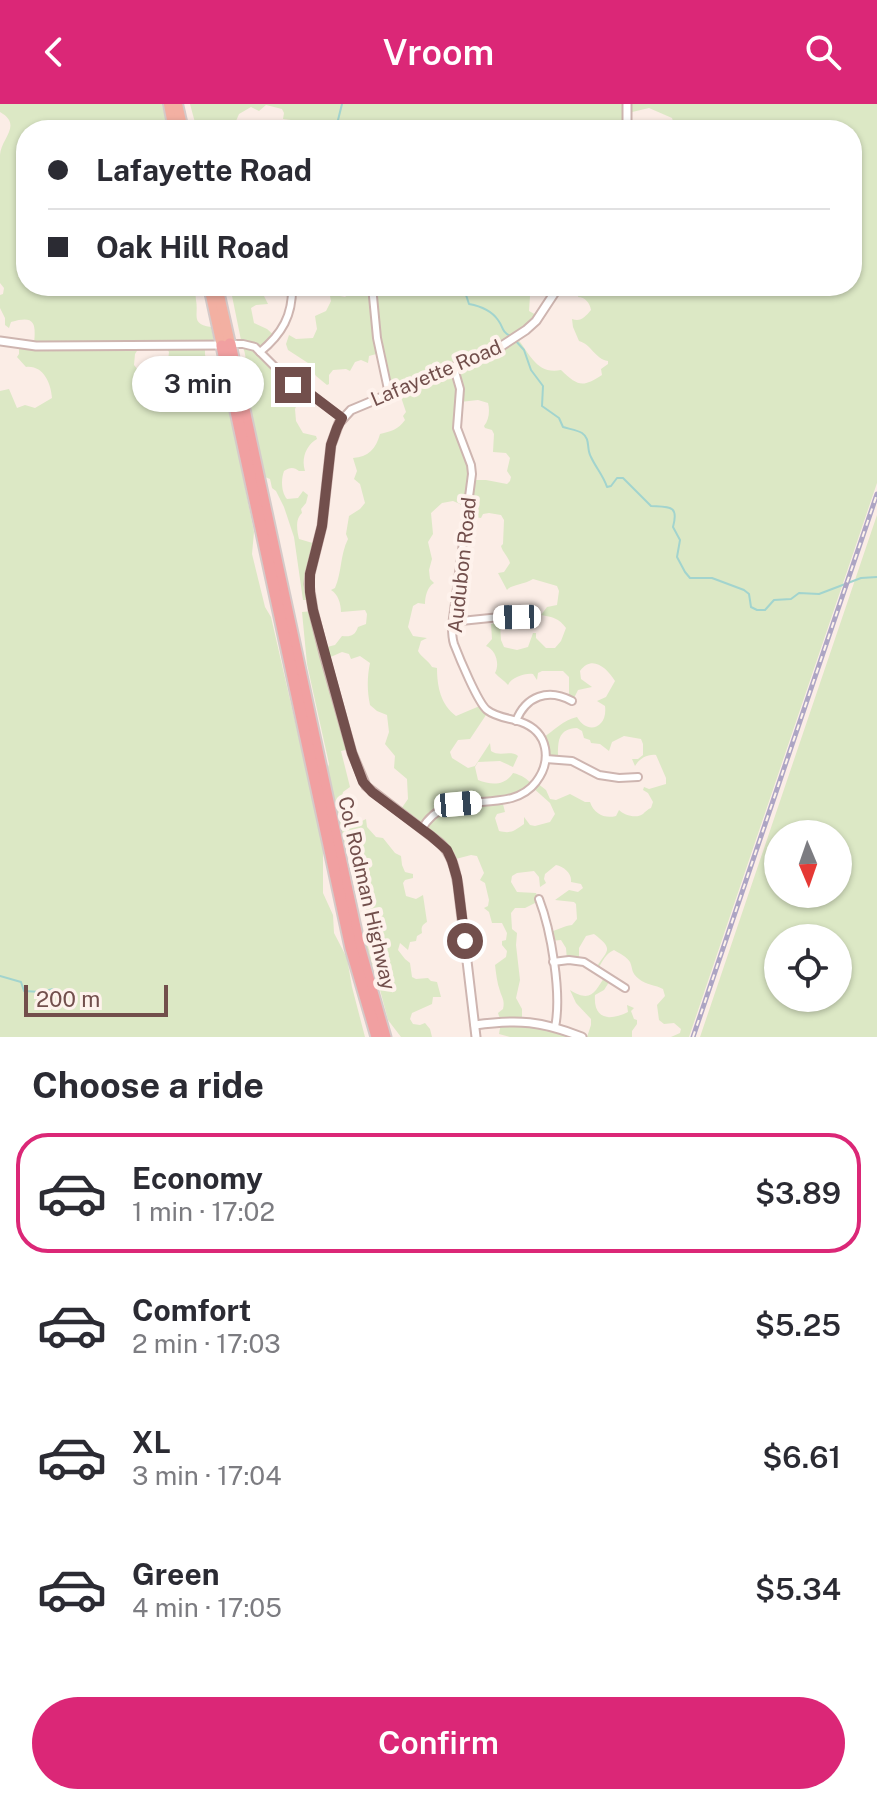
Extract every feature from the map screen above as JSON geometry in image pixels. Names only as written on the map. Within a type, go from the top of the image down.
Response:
[{"type":"highway","name":"Col Rodman Highway","points":[[212,296],[226,345],[359,946],[385,1037]]},
{"type":"highway","name":"Col Rodman Highway","points":[[219,296],[226,345],[351,948],[377,1037]]},
{"type":"street","points":[[260,352],[278,336],[288,317],[292,296]]},
{"type":"street","points":[[373,296],[377,338],[389,394]]},
{"type":"street","name":"Lafayette Road","points":[[342,418],[351,410],[497,349],[536,321],[552,296]]},
{"type":"street","points":[[0,341],[36,346],[249,345],[290,382],[342,418],[331,445],[322,526],[310,574],[313,610],[352,753],[363,782],[444,847],[454,866],[476,1037]]},
{"type":"street","name":"Audubon Road","points":[[454,368],[460,389],[457,428],[472,474],[453,637],[483,706],[497,716],[530,726],[540,736],[547,752],[546,759]]},
{"type":"street","points":[[453,619],[533,616]]},
{"type":"street","points":[[516,721],[523,705],[537,697],[564,696],[572,701]]},
{"type":"street","points":[[422,829],[431,816],[448,805],[502,799],[524,793],[542,774],[546,759],[572,761],[599,775],[638,777]]},
{"type":"street","points":[[539,899],[545,914],[553,962],[558,1013],[555,1027]]},
{"type":"street","points":[[553,962],[584,962],[625,988]]},
{"type":"street","points":[[475,1025],[521,1021],[555,1027],[582,1037]]},
{"type":"green space","points":[[0,104],[162,104],[166,120],[16,120],[16,296],[196,296],[198,321],[211,327],[215,345],[205,346],[205,355],[227,397],[254,532],[252,554],[265,607],[271,617],[323,843],[323,893],[333,915],[334,933],[347,958],[365,1037],[0,1037],[0,391],[9,389],[17,408],[25,405],[35,408],[52,398],[45,376],[37,369],[26,367],[17,357],[19,343],[34,344],[32,322],[11,322],[9,328],[5,325],[0,308],[0,295],[4,288],[0,283],[0,155],[10,127],[7,117],[0,112]],"holes":[[[140,346],[166,347],[168,361],[148,372],[138,370],[134,365]]]},
{"type":"green space","points":[[190,104],[877,104],[877,483],[689,1037],[671,1037],[680,1033],[681,1029],[674,1023],[664,1024],[659,1020],[657,1005],[665,996],[663,989],[636,977],[625,957],[614,950],[596,968],[607,947],[594,934],[586,936],[579,948],[579,961],[567,960],[566,948],[561,940],[550,941],[549,932],[572,925],[577,919],[574,902],[555,900],[569,890],[578,892],[583,888],[581,884],[571,882],[567,871],[556,865],[545,874],[546,883],[540,887],[539,877],[534,871],[512,876],[511,882],[517,892],[536,893],[539,901],[525,908],[515,908],[511,913],[512,929],[517,933],[520,980],[516,998],[522,1009],[522,1021],[576,1037],[510,1037],[499,1034],[501,1022],[498,1013],[504,1003],[495,965],[506,957],[507,951],[502,941],[506,940],[507,933],[502,923],[492,923],[489,912],[484,908],[489,900],[485,883],[480,880],[484,873],[477,856],[452,860],[444,847],[399,812],[408,799],[407,779],[394,768],[395,756],[385,744],[389,732],[387,715],[370,705],[370,663],[360,656],[351,659],[349,654],[342,652],[326,659],[350,749],[341,751],[350,787],[343,792],[344,806],[356,820],[366,819],[367,827],[376,837],[383,838],[401,856],[405,872],[413,874],[413,878],[403,883],[406,896],[416,899],[423,895],[427,922],[416,941],[410,942],[408,950],[400,943],[398,950],[410,963],[412,977],[437,982],[441,997],[433,997],[432,1004],[412,1013],[410,1019],[413,1024],[425,1023],[432,1037],[401,1037],[388,1020],[375,971],[367,958],[364,937],[366,873],[356,856],[343,843],[307,664],[302,612],[313,611],[323,648],[335,645],[342,636],[352,635],[358,627],[366,624],[365,610],[341,612],[339,600],[331,590],[337,582],[348,539],[349,516],[365,503],[360,484],[354,479],[357,471],[353,458],[371,451],[380,434],[394,430],[405,420],[403,416],[406,412],[399,391],[389,393],[384,373],[387,366],[380,353],[369,356],[368,363],[361,360],[355,362],[350,371],[333,370],[327,385],[316,376],[308,363],[288,350],[286,344],[289,335],[296,339],[313,338],[317,329],[315,316],[326,311],[330,296],[530,296],[529,311],[538,316],[517,338],[540,366],[553,371],[561,370],[576,382],[585,383],[602,375],[601,369],[608,361],[579,341],[572,319],[585,317],[591,310],[587,301],[578,296],[862,296],[862,120],[673,120],[649,108],[628,113],[628,120],[291,120],[283,119],[282,109],[266,105],[259,111],[251,107],[239,114],[236,120],[194,120]],"holes":[[[478,400],[488,403],[489,415],[484,426],[494,434],[493,452],[506,453],[510,458],[507,471],[511,477],[507,484],[472,480],[457,416],[460,402]],[[453,501],[460,504],[468,516],[501,515],[504,520],[501,546],[510,563],[504,572],[498,573],[507,590],[533,579],[557,586],[559,591],[557,605],[547,607],[541,615],[555,618],[566,628],[555,648],[546,648],[536,638],[536,633],[533,633],[528,647],[517,650],[504,647],[500,622],[491,624],[492,639],[486,646],[496,658],[495,673],[508,685],[523,675],[533,674],[537,680],[538,673],[542,671],[563,671],[569,677],[569,699],[573,700],[578,690],[592,687],[581,679],[580,671],[589,664],[599,665],[615,681],[606,697],[597,701],[605,706],[600,724],[586,726],[577,717],[572,718],[542,738],[547,759],[558,759],[560,738],[570,729],[577,728],[584,738],[609,751],[612,742],[624,736],[641,739],[643,755],[632,759],[635,766],[649,755],[656,755],[666,778],[666,784],[649,789],[644,787],[643,790],[653,802],[643,814],[630,816],[619,810],[616,816],[604,816],[594,810],[590,802],[570,794],[556,800],[550,799],[546,790],[537,783],[533,785],[513,773],[497,783],[478,780],[475,767],[478,762],[500,761],[513,767],[518,756],[494,753],[490,743],[475,766],[468,768],[452,758],[450,752],[458,740],[470,739],[488,712],[482,705],[456,716],[451,712],[441,695],[437,668],[432,667],[418,651],[421,641],[427,638],[413,636],[408,627],[413,606],[425,604],[428,590],[434,583],[429,570],[432,559],[428,542],[433,534],[431,513],[442,503]],[[532,787],[550,803],[555,814],[550,822],[535,826],[524,817],[524,824],[515,830],[499,831],[495,818],[497,814],[505,812],[502,800]]]},
{"type":"green space","points":[[232,296],[264,296],[268,304],[251,308],[254,323],[276,337],[261,352],[303,391],[295,409],[296,421],[303,433],[317,439],[305,453],[305,471],[288,469],[284,471],[282,482],[287,499],[298,498],[303,491],[308,495],[298,518],[297,529],[299,539],[316,544],[310,574],[311,600],[303,600],[294,537],[284,507],[270,479],[265,477],[241,372],[245,366]]},
{"type":"green space","points":[[877,515],[877,1037],[700,1037],[764,848],[764,908],[852,908],[852,820],[774,820]]},
{"type":"green space","points":[[606,975],[611,979],[604,990],[595,995],[597,1009],[604,1016],[615,1017],[628,1012],[627,1005],[634,1008],[631,1011],[637,1024],[632,1037],[587,1037],[591,1019],[576,1003],[570,990],[588,996]]},
{"type":"waterway","points":[[338,120],[342,104]]},
{"type":"waterway","points":[[466,296],[469,304],[492,314],[510,336]]},
{"type":"waterway","points":[[515,340],[524,350],[531,370],[543,386],[542,406],[559,418],[563,427],[585,435],[590,454],[607,487],[617,478],[623,478],[651,506],[668,507],[674,511],[673,527],[680,540],[677,557],[690,578],[712,578],[744,590],[749,594],[751,607],[765,610],[774,600],[791,599],[799,593],[819,594],[861,578],[877,577]]},
{"type":"waterway","points":[[0,976],[21,982],[24,991],[53,989]]},
{"type":"railway","points":[[693,1037],[877,494]]},
{"type":"route","points":[[293,385],[342,418],[331,445],[322,526],[309,584],[324,654],[352,753],[366,786],[447,850],[457,878],[465,941]]}]
